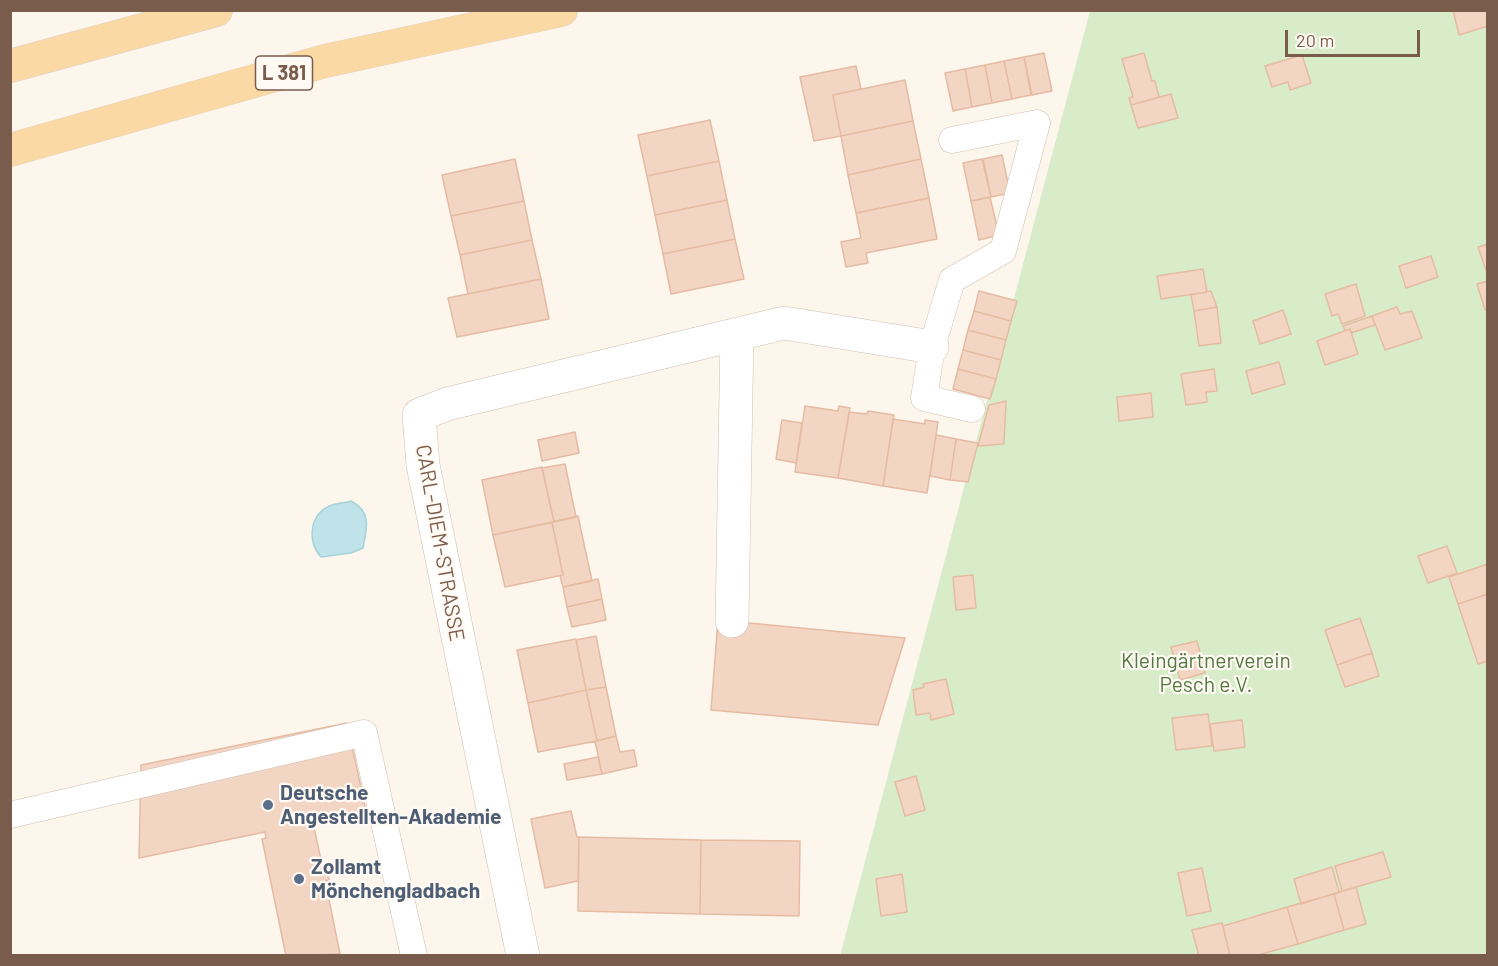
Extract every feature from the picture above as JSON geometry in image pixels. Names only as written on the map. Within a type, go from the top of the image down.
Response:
[{"type":"main road","points":[[10,66],[216,10]]},
{"type":"main road","name":"L 381","points":[[10,150],[325,61],[561,10]]},
{"type":"street","name":"CARL-DIEM-STRASSE","points":[[523,956],[423,465],[419,415],[447,404],[784,323],[932,347]]},
{"type":"street","points":[[732,621],[736,334]]},
{"type":"lane","points":[[952,140],[1037,123],[1003,251],[952,280],[932,347],[924,398],[972,409]]},
{"type":"lane","points":[[10,816],[364,733],[414,956]]},
{"type":"green space","name":"Kleingärtnerverein Pesch e.V.","points":[[1090,11],[1487,11],[1487,955],[840,956]]},
{"type":"water","points":[[351,501],[358,505],[365,515],[363,548],[351,553],[321,557],[312,536],[315,521],[324,509],[334,504]]},
{"type":"building","points":[[1453,10],[1488,10],[1488,26],[1459,35]]},
{"type":"building","points":[[1044,53],[1052,91],[1032,95],[1024,57]]},
{"type":"building","points":[[1144,53],[1159,97],[1131,105],[1129,98],[1133,97],[1122,59]]},
{"type":"building","points":[[1302,55],[1311,83],[1290,90],[1288,82],[1272,87],[1265,66]]},
{"type":"building","points":[[1024,57],[1031,95],[1012,99],[1004,61]]},
{"type":"building","points":[[1004,61],[1012,99],[992,103],[985,65]]},
{"type":"building","points":[[985,65],[992,103],[972,107],[965,69]]},
{"type":"building","points":[[856,66],[861,89],[833,95],[841,136],[814,141],[800,77]]},
{"type":"building","points":[[965,69],[972,107],[953,111],[945,73]]},
{"type":"building","points":[[905,80],[913,121],[841,136],[833,95]]},
{"type":"building","points":[[1171,94],[1178,118],[1138,128],[1131,105]]},
{"type":"building","points":[[710,120],[719,161],[647,176],[638,135]]},
{"type":"building","points":[[913,121],[921,159],[848,175],[841,136]]},
{"type":"building","points":[[1002,155],[1010,193],[991,197],[983,159]]},
{"type":"building","points":[[515,159],[524,201],[451,216],[442,175]]},
{"type":"building","points":[[921,159],[929,198],[856,213],[848,175]]},
{"type":"building","points":[[982,159],[991,197],[971,201],[963,163]]},
{"type":"building","points":[[719,161],[727,200],[655,215],[647,176]]},
{"type":"building","points":[[990,197],[999,235],[979,240],[971,201]]},
{"type":"building","points":[[929,198],[937,239],[866,253],[868,263],[846,267],[841,242],[861,238],[856,213]]},
{"type":"building","points":[[727,200],[735,239],[663,254],[655,215]]},
{"type":"building","points":[[524,201],[532,240],[460,255],[451,216]]},
{"type":"building","points":[[735,239],[744,279],[671,294],[663,254]]},
{"type":"building","points":[[532,240],[541,279],[468,294],[460,255]]},
{"type":"building","points":[[1488,244],[1488,272],[1487,273],[1478,247]]},
{"type":"building","points":[[1431,256],[1438,277],[1406,288],[1399,266]]},
{"type":"building","points":[[1203,269],[1207,292],[1161,299],[1157,276]]},
{"type":"building","points":[[541,279],[549,319],[457,337],[448,298]]},
{"type":"building","points":[[1488,281],[1488,309],[1485,310],[1477,284]]},
{"type":"building","points":[[1356,284],[1365,316],[1342,324],[1338,314],[1332,316],[1325,294]]},
{"type":"building","points":[[979,291],[1017,301],[1011,321],[974,311]]},
{"type":"building","points":[[1211,291],[1217,307],[1194,311],[1191,295]]},
{"type":"building","points":[[1217,307],[1221,343],[1199,346],[1194,311]]},
{"type":"building","points":[[1397,307],[1400,314],[1412,311],[1422,338],[1385,350],[1372,316]]},
{"type":"building","points":[[1283,310],[1291,334],[1260,344],[1253,321]]},
{"type":"building","points":[[974,311],[1011,321],[1006,340],[968,330]]},
{"type":"building","points":[[1372,316],[1375,325],[1351,333],[1350,329],[1345,331],[1343,326]]},
{"type":"building","points":[[1350,329],[1358,354],[1325,365],[1317,341]]},
{"type":"building","points":[[968,330],[1006,340],[1001,360],[963,350]]},
{"type":"building","points":[[963,350],[1001,360],[996,379],[958,369]]},
{"type":"building","points":[[1279,362],[1285,384],[1252,394],[1246,371]]},
{"type":"building","points":[[958,369],[996,379],[990,399],[953,389]]},
{"type":"building","points":[[1214,369],[1217,391],[1206,392],[1207,402],[1186,405],[1181,374]]},
{"type":"building","points":[[1151,393],[1153,417],[1119,421],[1117,397]]},
{"type":"building","points":[[1006,401],[1004,444],[978,446],[989,405]]},
{"type":"building","points":[[805,406],[838,411],[839,406],[850,408],[838,478],[795,472]]},
{"type":"building","points":[[868,411],[894,415],[883,486],[838,478],[849,412],[867,414]]},
{"type":"building","points":[[893,419],[925,424],[925,420],[938,422],[927,493],[883,486]]},
{"type":"building","points":[[782,420],[802,423],[796,463],[776,459]]},
{"type":"building","points":[[575,432],[579,453],[542,461],[538,440]]},
{"type":"building","points":[[936,435],[956,439],[950,480],[930,476]]},
{"type":"building","points":[[956,439],[978,443],[968,482],[950,480]]},
{"type":"building","points":[[565,464],[576,517],[554,522],[542,468]]},
{"type":"building","points":[[542,467],[554,522],[493,535],[482,480]]},
{"type":"building","points":[[578,516],[592,581],[563,587],[560,576],[563,575],[552,522]]},
{"type":"building","points":[[552,522],[563,575],[505,587],[493,535]]},
{"type":"building","points":[[1447,546],[1457,573],[1428,583],[1418,556]]},
{"type":"building","points":[[1488,564],[1488,594],[1458,604],[1449,577]]},
{"type":"building","points":[[973,575],[976,608],[956,610],[953,577]]},
{"type":"building","points":[[598,579],[602,599],[567,607],[563,587]]},
{"type":"building","points":[[1488,594],[1488,661],[1478,664],[1458,604]]},
{"type":"building","points":[[602,599],[606,620],[572,627],[567,607]]},
{"type":"building","points":[[1360,618],[1372,653],[1337,665],[1325,630]]},
{"type":"building","points":[[718,620],[905,638],[878,725],[711,710]]},
{"type":"building","points":[[596,636],[606,687],[586,690],[576,640]]},
{"type":"building","points":[[576,639],[586,690],[528,703],[517,650]]},
{"type":"building","points":[[1197,641],[1205,673],[1180,680],[1171,647]]},
{"type":"building","points":[[1372,653],[1379,676],[1345,687],[1337,665]]},
{"type":"building","points":[[946,679],[954,714],[931,720],[930,713],[916,715],[913,690],[924,687],[923,684]]},
{"type":"building","points":[[606,687],[616,736],[597,741],[586,690]]},
{"type":"building","points":[[586,690],[597,741],[538,752],[528,703]]},
{"type":"building","points":[[1208,714],[1212,746],[1176,750],[1172,718]]},
{"type":"building","points":[[1242,720],[1245,747],[1214,751],[1210,724]]},
{"type":"building","points":[[347,723],[366,811],[308,823],[310,829],[314,828],[322,864],[326,864],[329,880],[326,881],[327,890],[340,954],[286,956],[262,839],[266,838],[265,832],[139,858],[141,765]]},
{"type":"building","points":[[616,736],[620,752],[634,750],[637,766],[602,774],[595,741]]},
{"type":"building","points":[[598,757],[602,774],[567,780],[564,764]]},
{"type":"building","points":[[916,776],[925,810],[905,816],[895,782]]},
{"type":"building","points":[[571,811],[577,837],[579,837],[578,881],[545,888],[531,819]]},
{"type":"building","points":[[579,837],[701,840],[700,914],[578,911]]},
{"type":"building","points":[[701,840],[800,841],[799,916],[700,914]]},
{"type":"building","points":[[1383,852],[1391,877],[1342,891],[1335,866]]},
{"type":"building","points":[[1332,867],[1339,892],[1301,904],[1294,879]]},
{"type":"building","points":[[1202,868],[1211,911],[1187,916],[1178,873]]},
{"type":"building","points":[[902,874],[907,912],[881,916],[876,879]]},
{"type":"building","points":[[1356,887],[1366,924],[1344,930],[1334,894]]},
{"type":"building","points":[[1334,894],[1344,930],[1298,944],[1287,907]]},
{"type":"building","points":[[1287,907],[1298,944],[1254,956],[1230,956],[1223,926]]},
{"type":"building","points":[[1222,923],[1230,956],[1199,956],[1192,930]]},
{"type":"place","name":"Deutsche Angestellten-Akademie","points":[[268,805]]},
{"type":"place","name":"Zollamt Mönchengladbach","points":[[299,879]]}]
